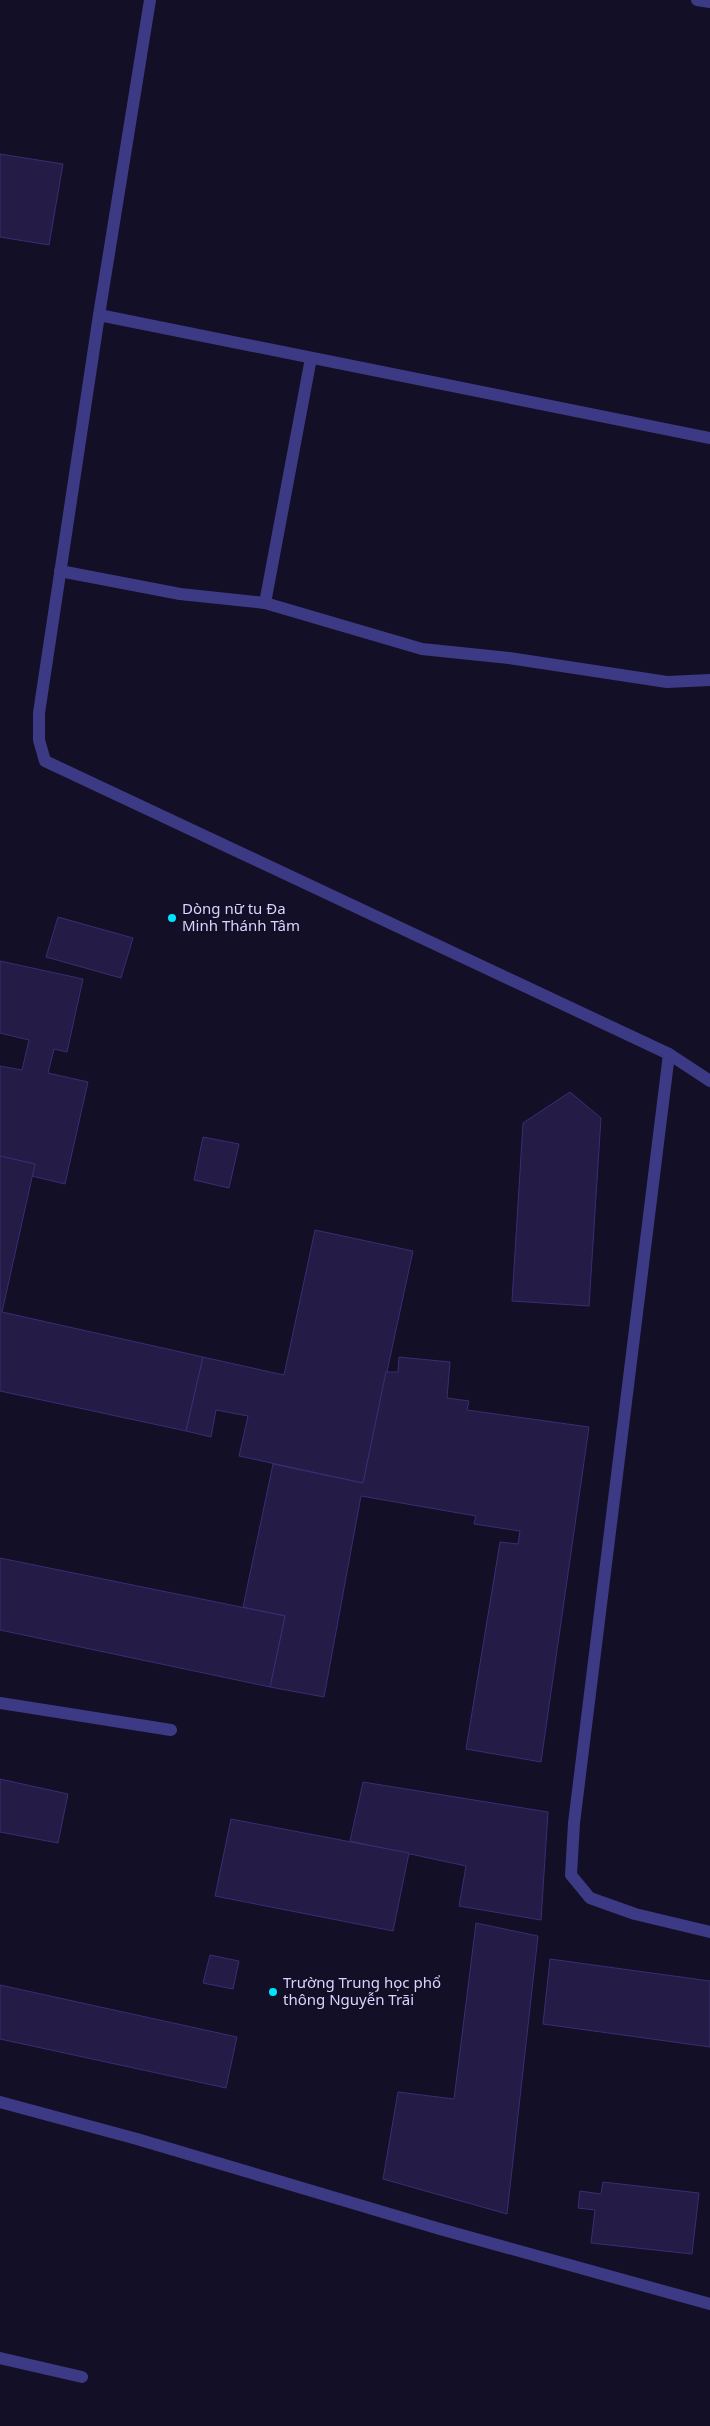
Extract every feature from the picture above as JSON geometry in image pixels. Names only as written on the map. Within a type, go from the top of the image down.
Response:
[{"type":"street","points":[[150,0],[99,315],[39,713],[39,740],[45,761],[669,1054],[710,1081]]},
{"type":"street","points":[[697,0],[710,2]]},
{"type":"street","points":[[99,315],[710,438]]},
{"type":"street","points":[[265,603],[311,358]]},
{"type":"street","points":[[60,571],[180,594],[265,603],[422,649],[509,658],[667,682],[710,680]]},
{"type":"street","points":[[669,1054],[574,1823],[571,1875],[590,1898],[635,1914],[710,1932]]},
{"type":"street","points":[[0,1703],[171,1730]]},
{"type":"street","points":[[0,2102],[136,2139],[440,2229],[710,2304]]},
{"type":"street","points":[[0,2358],[82,2377]]},
{"type":"building","points":[[0,154],[63,164],[49,245],[0,237]]},
{"type":"building","points":[[58,917],[133,938],[121,978],[46,957]]},
{"type":"building","points":[[0,961],[83,979],[67,1052],[54,1049],[48,1073],[88,1082],[65,1184],[32,1176],[35,1164],[0,1156],[0,1066],[22,1070],[29,1040],[0,1033]]},
{"type":"building","points":[[570,1092],[601,1118],[589,1306],[512,1301],[523,1123]]},
{"type":"building","points":[[203,1137],[239,1144],[229,1188],[194,1180]]},
{"type":"building","points":[[0,1156],[35,1164],[2,1312],[203,1357],[186,1431],[0,1391]]},
{"type":"building","points":[[315,1230],[413,1251],[363,1483],[239,1456],[248,1416],[216,1410],[211,1437],[186,1431],[203,1357],[284,1375]]},
{"type":"building","points":[[399,1357],[450,1362],[447,1398],[469,1401],[467,1410],[589,1427],[541,1762],[466,1749],[500,1542],[518,1544],[520,1531],[474,1524],[476,1516],[361,1496],[324,1697],[270,1687],[285,1616],[243,1607],[273,1464],[363,1483],[386,1372],[398,1372]]},
{"type":"building","points":[[0,1558],[285,1616],[270,1687],[0,1630]]},
{"type":"building","points":[[0,1779],[68,1794],[58,1843],[0,1832]]},
{"type":"building","points":[[363,1782],[548,1812],[541,1920],[459,1906],[466,1866],[350,1841]]},
{"type":"building","points":[[231,1819],[409,1853],[393,1931],[215,1896]]},
{"type":"building","points":[[476,1923],[538,1936],[507,2214],[383,2179],[398,2092],[454,2099]]},
{"type":"building","points":[[210,1955],[239,1961],[233,1989],[203,1983]]},
{"type":"building","points":[[550,1959],[710,1981],[710,2047],[543,2024]]},
{"type":"building","points":[[0,1985],[237,2037],[226,2088],[0,2039]]},
{"type":"building","points":[[603,2182],[699,2193],[692,2254],[591,2243],[595,2210],[578,2208],[580,2191],[601,2194]]},
{"type":"place","name":"Dòng nữ tu Đa Minh Thánh Tâm","points":[[172,918]]},
{"type":"place","name":"Trường Trung học phổ thông Nguyễn Trãi","points":[[273,1992]]}]
